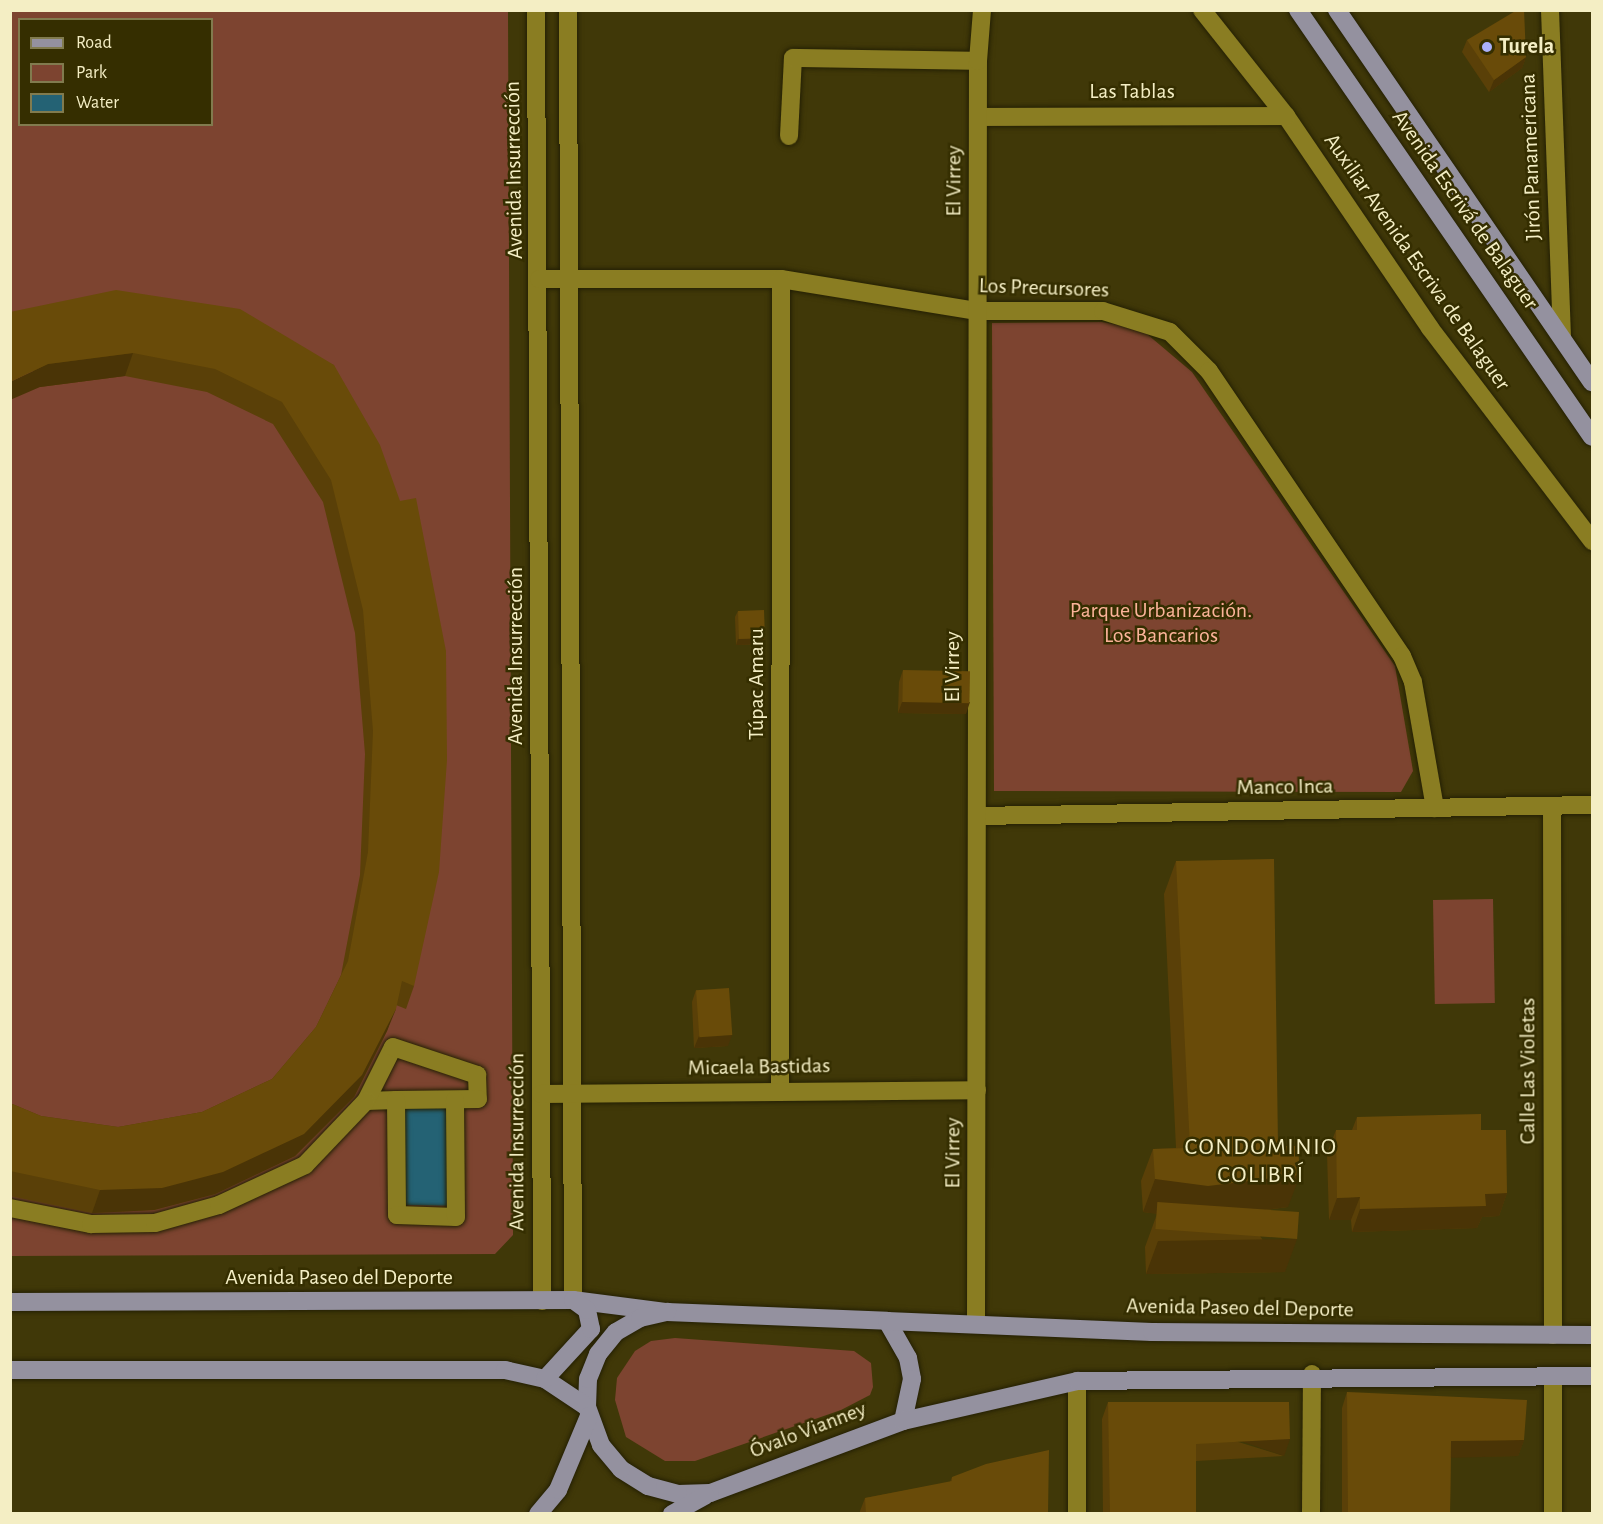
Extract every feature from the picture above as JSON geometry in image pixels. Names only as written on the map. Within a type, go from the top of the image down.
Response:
[{"type":"main road","name":"Avenida Escrivá de Balaguer","points":[[1298,10],[1593,437]]},
{"type":"main road","name":"Avenida Escrivá de Balaguer","points":[[1337,10],[1562,338],[1590,375]]},
{"type":"main road","name":"Avenida Paseo del Deporte","points":[[10,1302],[573,1300],[667,1312]]},
{"type":"main road","points":[[545,1379],[591,1329],[587,1310],[573,1300]]},
{"type":"main road","name":"Óvalo Vianney","points":[[667,1312],[887,1321],[910,1368],[903,1421],[710,1493],[678,1494],[648,1486],[621,1469],[601,1445],[588,1411],[588,1379],[604,1347],[640,1318],[667,1312]]},
{"type":"main road","name":"Avenida Paseo del Deporte","points":[[887,1321],[1152,1332],[1593,1335]]},
{"type":"main road","points":[[10,1370],[505,1370],[545,1379],[588,1411],[558,1490],[538,1514]]},
{"type":"main road","points":[[903,1421],[1077,1380],[1312,1374],[1593,1376]]},
{"type":"main road","points":[[672,1514],[710,1493]]},
{"type":"street","name":"Avenida Insurrección","points":[[536,10],[542,1301]]},
{"type":"street","points":[[568,10],[571,277],[570,1094],[573,1300]]},
{"type":"street","name":"El Virrey","points":[[976,1324],[978,61],[982,10]]},
{"type":"street","name":"Auxiliar Avenida Escriva de Balaguer","points":[[1202,10],[1286,116],[1430,328],[1593,541]]},
{"type":"street","name":"Jirón Panamericana","points":[[1550,10],[1562,338]]},
{"type":"street","points":[[789,136],[793,58],[978,61]]},
{"type":"street","name":"Las Tablas","points":[[978,117],[1286,116]]},
{"type":"street","name":"Los Precursores","points":[[539,279],[571,277],[781,279],[977,311],[1103,310],[1170,332],[1190,350],[1402,656],[1413,681],[1435,808]]},
{"type":"street","name":"Túpac Amaru","points":[[780,1090],[781,279]]},
{"type":"street","name":"Calle Las Violetas","points":[[1552,806],[1553,1335]]},
{"type":"street","name":"Manco Inca","points":[[978,816],[1593,806]]},
{"type":"street","points":[[10,1208],[92,1224],[155,1222],[219,1204],[305,1165],[366,1101],[393,1047],[477,1075],[478,1099],[366,1101]]},
{"type":"street","name":"Micaela Bastidas","points":[[541,1094],[780,1090],[977,1090]]},
{"type":"street","points":[[396,1100],[397,1215],[456,1217],[455,1100]]},
{"type":"street","points":[[1311,1514],[1312,1374]]},
{"type":"street","points":[[1553,1376],[1553,1514]]},
{"type":"street","points":[[1077,1380],[1077,1514]]},
{"type":"green space","points":[[10,11],[508,11],[513,1235],[495,1254],[11,1256]]},
{"type":"green space","name":"Parque Urbanización. Los Bancarios","points":[[1102,322],[1141,329],[1192,372],[1395,666],[1413,771],[1401,792],[994,791],[992,323]]},
{"type":"green space","points":[[1493,899],[1495,1003],[1435,1004],[1433,900]]},
{"type":"green space","points":[[675,1338],[854,1351],[871,1363],[873,1387],[870,1395],[841,1410],[695,1461],[665,1461],[626,1437],[615,1400],[617,1378],[635,1351],[651,1341]]},
{"type":"water","points":[[404,1107],[452,1108],[450,1206],[402,1205]]},
{"type":"building","points":[[1517,10],[1524,10],[1526,57],[1494,80],[1467,40]]},
{"type":"building","points":[[116,290],[240,309],[334,365],[380,445],[400,501],[416,498],[446,651],[447,760],[439,872],[414,986],[402,981],[396,1009],[362,1075],[304,1134],[223,1172],[162,1188],[100,1190],[10,1171],[10,1103],[41,1116],[118,1127],[202,1112],[272,1079],[316,1027],[348,961],[368,852],[373,731],[363,610],[331,480],[282,402],[215,369],[133,353],[48,364],[10,382],[10,312]]},
{"type":"building","points":[[764,610],[765,638],[739,639],[738,611]]},
{"type":"building","points":[[903,670],[970,671],[969,703],[902,702]]},
{"type":"building","points":[[1274,859],[1278,1146],[1298,1146],[1300,1175],[1208,1186],[1155,1179],[1153,1149],[1190,1148],[1176,861]]},
{"type":"building","points":[[729,988],[732,1035],[699,1037],[696,990]]},
{"type":"building","points":[[1481,1114],[1481,1130],[1506,1130],[1507,1193],[1485,1194],[1486,1206],[1360,1209],[1360,1197],[1337,1198],[1336,1130],[1357,1130],[1357,1117]]},
{"type":"building","points":[[1157,1202],[1299,1212],[1297,1239],[1155,1229]]},
{"type":"building","points":[[1347,1392],[1527,1400],[1524,1440],[1451,1441],[1450,1514],[1348,1514]]},
{"type":"building","points":[[1108,1402],[1289,1402],[1290,1439],[1196,1444],[1196,1514],[1110,1514]]},
{"type":"building","points":[[1049,1450],[1048,1514],[866,1514],[865,1498],[952,1481],[952,1477],[986,1464]]},
{"type":"place","name":"Turela","points":[[1487,47]]},
{"type":"district","name":"CONDOMINIO COLIBRÍ","points":[[1261,1162]]}]
